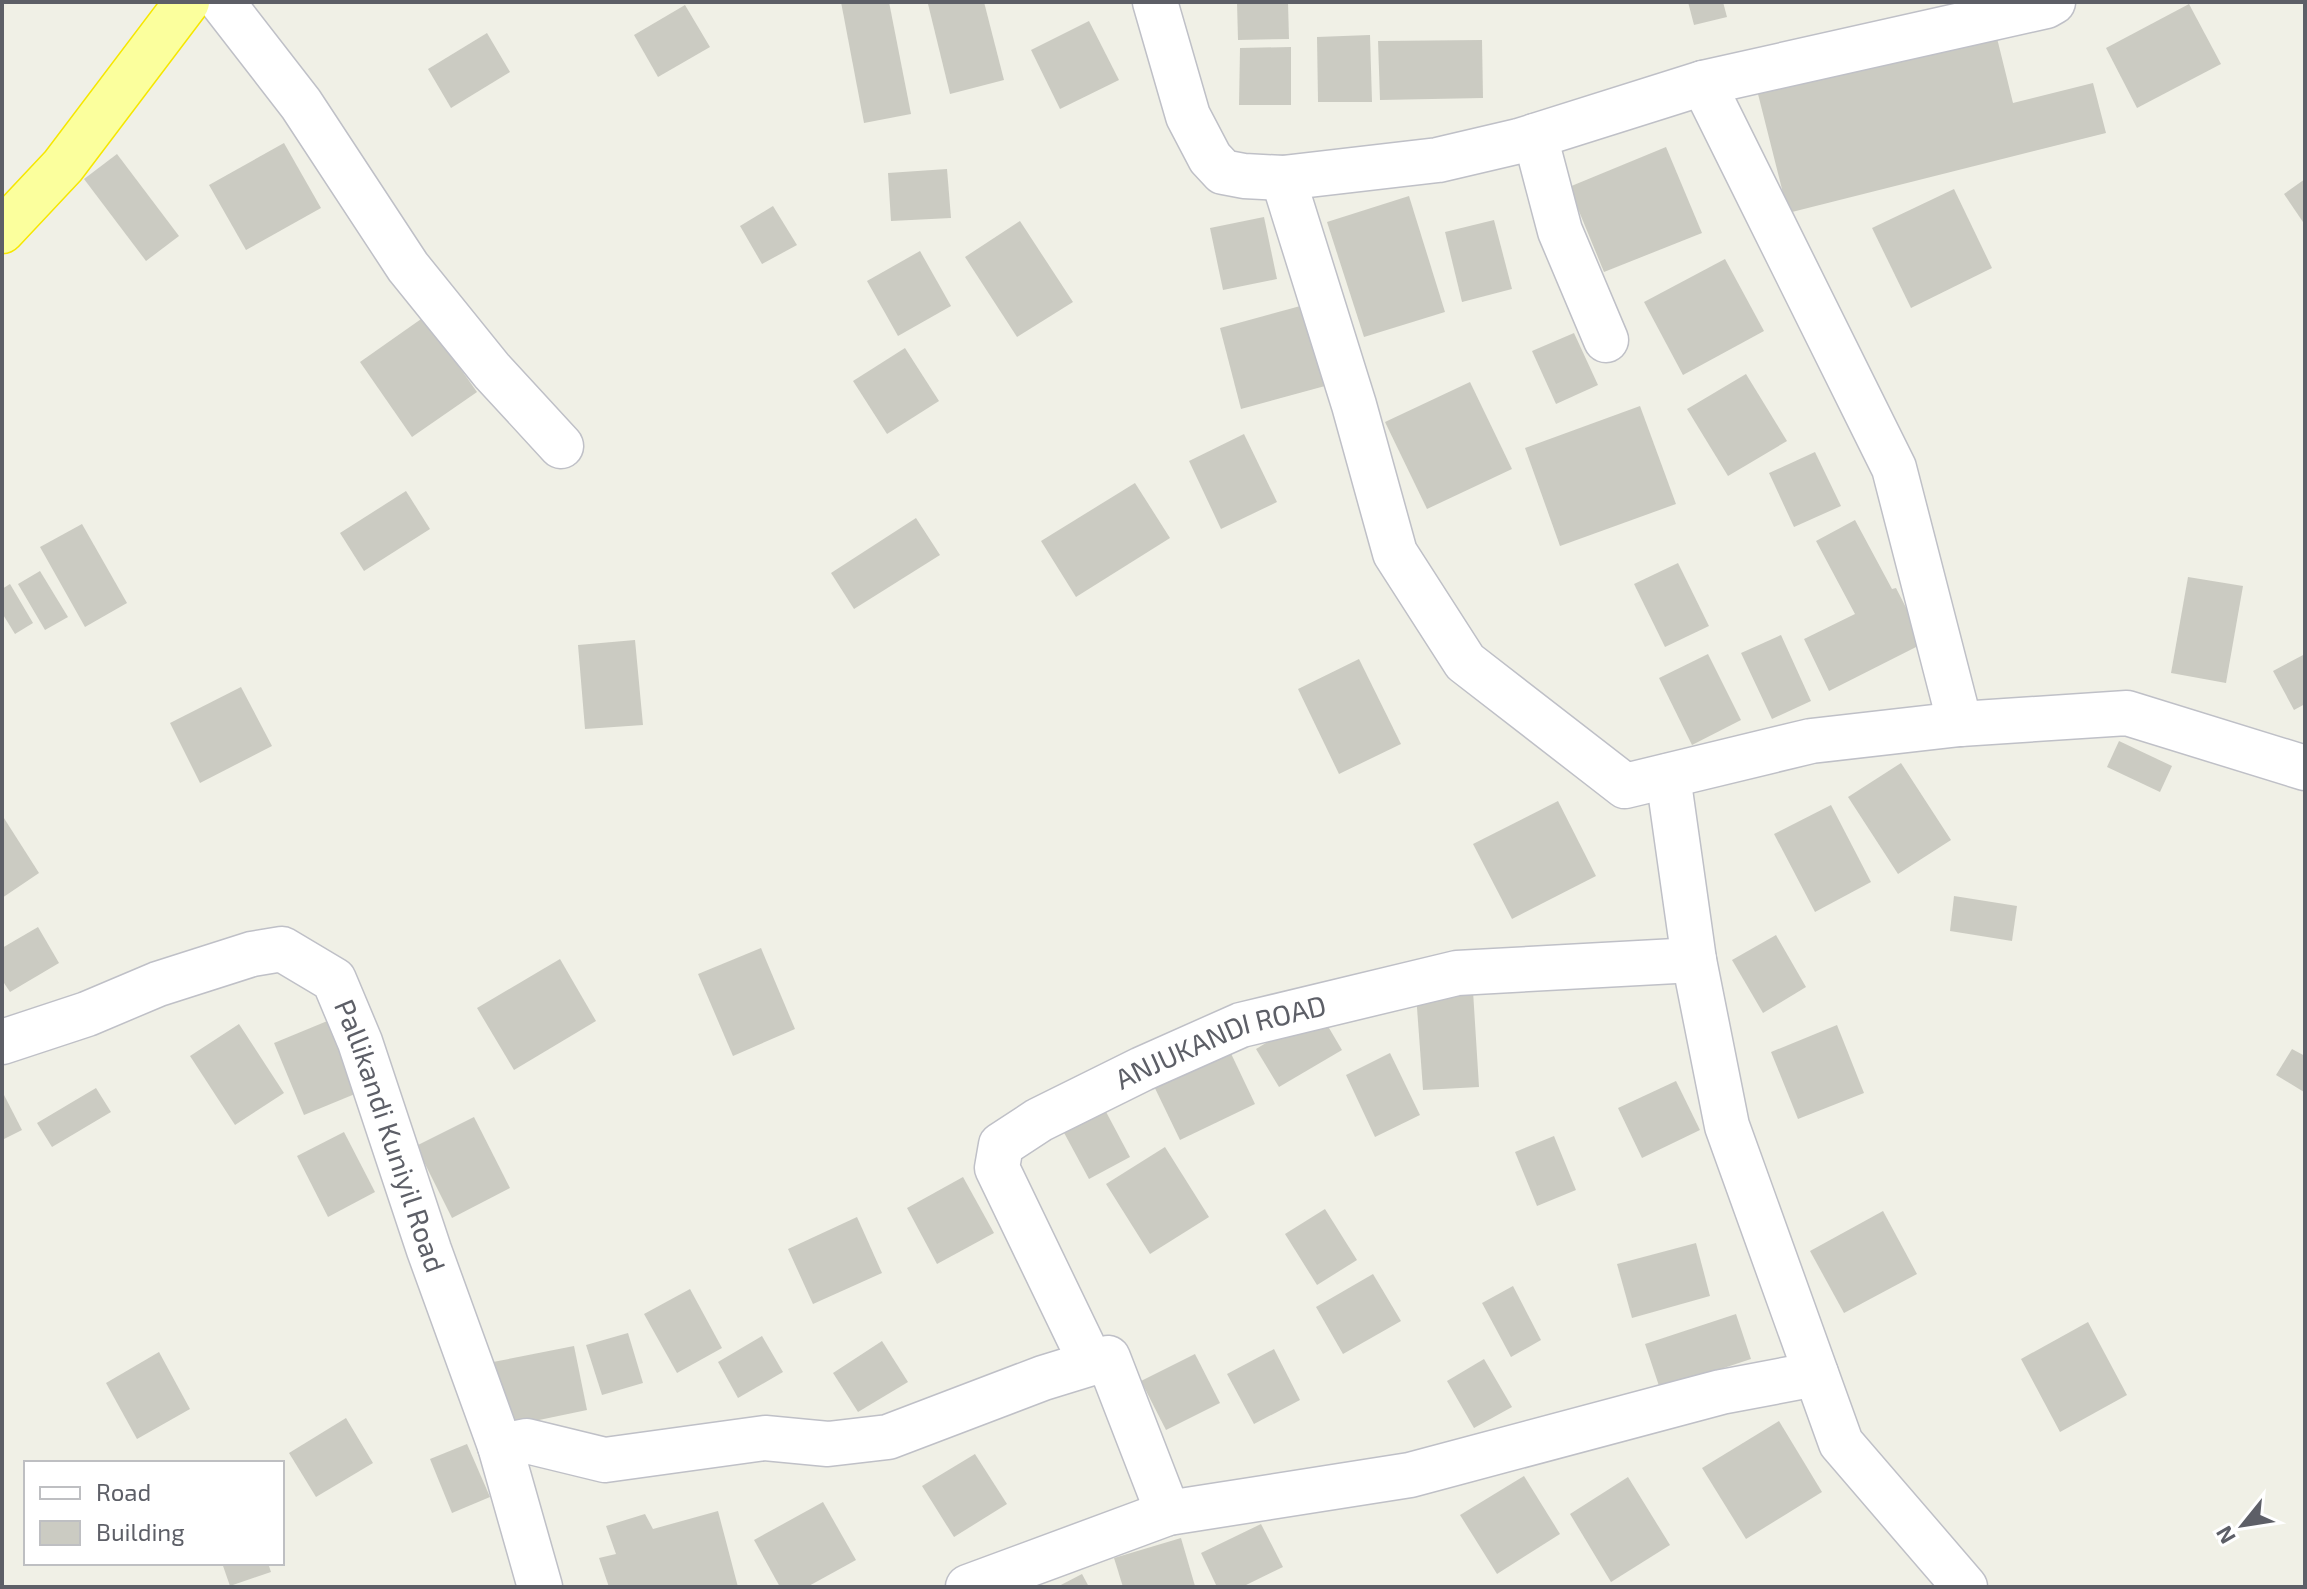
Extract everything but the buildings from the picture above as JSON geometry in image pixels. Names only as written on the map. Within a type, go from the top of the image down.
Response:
[{"type":"highway","points":[[2,231],[63,166],[187,2]]},
{"type":"street","points":[[222,2],[301,104],[408,267],[492,371],[561,446]]},
{"type":"street","points":[[1155,2],[1188,116],[1210,158],[1223,172],[1283,178],[1438,160],[1535,136],[1703,83],[2053,2]]},
{"type":"street","points":[[1703,83],[1894,468],[1960,724]]},
{"type":"street","points":[[1535,136],[1560,231],[1606,340]]},
{"type":"street","points":[[1283,178],[1354,405],[1395,553],[1465,662],[1625,786],[1811,741],[1960,724],[2127,713],[2305,768]]},
{"type":"street","points":[[1668,776],[1694,960],[1727,1126],[1841,1443],[1965,1587]]},
{"type":"street","name":"Pallikandi Kuniyil Road","points":[[2,1042],[87,1014],[158,984],[252,954],[282,949],[334,980],[360,1042],[429,1250],[500,1446],[540,1587]]},
{"type":"street","name":"ANJUKANDI ROAD","points":[[1091,1363],[997,1168],[1001,1145],[1039,1120],[1241,1025],[1457,973],[1694,960]]},
{"type":"street","points":[[500,1446],[527,1441],[605,1460],[765,1438],[828,1444],[888,1437],[1043,1378],[1108,1358],[1168,1513]]},
{"type":"street","points":[[968,1587],[1168,1513],[1410,1475],[1721,1392],[1816,1374]]}]
